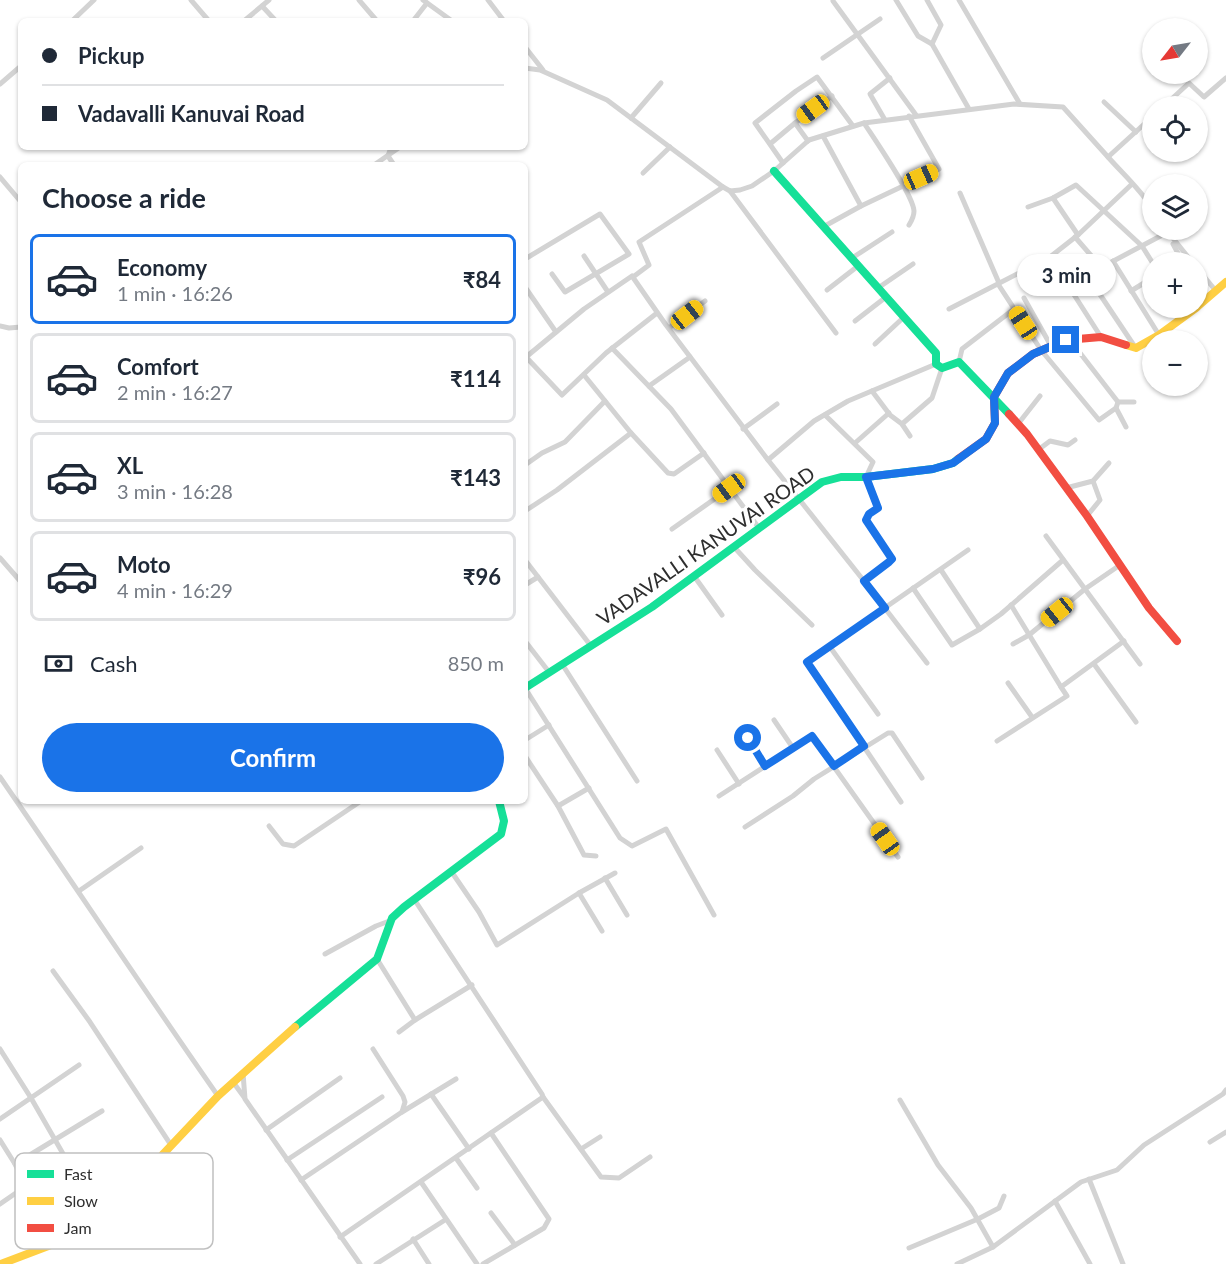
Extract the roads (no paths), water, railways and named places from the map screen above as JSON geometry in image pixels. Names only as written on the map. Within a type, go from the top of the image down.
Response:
[{"type":"street","points":[[75,18],[94,0]]},
{"type":"street","points":[[191,0],[206,18]]},
{"type":"street","points":[[248,18],[269,0]]},
{"type":"street","points":[[359,0],[374,18]]},
{"type":"street","points":[[488,0],[502,18]]},
{"type":"street","points":[[896,0],[918,36],[932,44],[969,110]]},
{"type":"street","points":[[927,0],[941,25],[932,44]]},
{"type":"street","points":[[959,0],[1020,104]]},
{"type":"street","points":[[415,18],[425,1],[448,18]]},
{"type":"street","points":[[833,1],[916,115]]},
{"type":"street","points":[[262,6],[273,18]]},
{"type":"street","points":[[823,58],[879,19]]},
{"type":"street","points":[[528,51],[544,71]]},
{"type":"street","points":[[528,68],[544,71],[608,100],[730,191],[836,333]]},
{"type":"street","points":[[0,84],[18,69]]},
{"type":"street","points":[[783,163],[755,123],[817,77],[853,126]]},
{"type":"street","points":[[885,120],[870,94],[890,78]]},
{"type":"street","points":[[1205,96],[1226,78]]},
{"type":"street","points":[[631,118],[661,83]]},
{"type":"street","points":[[1175,96],[1189,83],[1203,96]]},
{"type":"street","points":[[770,144],[832,96]]},
{"type":"street","points":[[1104,102],[1136,132]]},
{"type":"street","points":[[730,191],[752,186],[774,171],[808,141],[853,126],[916,115],[1020,104],[1063,107],[1142,193]]},
{"type":"street","points":[[823,227],[939,169],[909,116]]},
{"type":"street","points":[[795,123],[808,141]]},
{"type":"street","points":[[864,123],[903,186],[914,209],[913,219],[909,225]]},
{"type":"street","points":[[1108,157],[1142,126]]},
{"type":"street","points":[[823,136],[861,206]]},
{"type":"street","points":[[643,173],[670,147]]},
{"type":"street","points":[[388,156],[390,150]]},
{"type":"street","points":[[379,162],[396,150]]},
{"type":"street","points":[[388,156],[392,162]]},
{"type":"street","points":[[774,171],[936,353],[939,366],[932,398],[902,424]]},
{"type":"street","points":[[0,177],[18,198]]},
{"type":"street","points":[[949,309],[1050,257],[1132,184]]},
{"type":"street","points":[[1028,207],[1053,198],[1076,185],[1146,252]]},
{"type":"street","points":[[528,354],[584,309],[649,265],[639,242],[723,187]]},
{"type":"street","points":[[960,193],[998,283],[1041,350],[1099,420],[1117,405],[1134,402]]},
{"type":"street","points":[[1053,198],[1076,236],[1095,260]]},
{"type":"street","points":[[528,257],[600,214],[629,254],[565,292],[552,274]]},
{"type":"street","points":[[852,258],[892,232]]},
{"type":"street","points":[[1136,348],[1087,275],[1152,240]]},
{"type":"street","points":[[1174,240],[1184,252]]},
{"type":"street","points":[[1173,244],[1177,252]]},
{"type":"street","points":[[584,256],[608,292]]},
{"type":"street","points":[[1050,257],[1101,337]]},
{"type":"street","points":[[1113,261],[1156,330]]},
{"type":"street","points":[[878,288],[913,264]]},
{"type":"street","points":[[827,290],[858,266]]},
{"type":"street","points":[[633,278],[743,429],[927,663]]},
{"type":"street","points":[[1208,281],[1216,291]]},
{"type":"street","points":[[1208,298],[1226,282]]},
{"type":"street","points":[[1131,291],[1142,284]]},
{"type":"street","points":[[528,291],[556,332]]},
{"type":"street","points":[[855,321],[886,297]]},
{"type":"street","points":[[1024,298],[1051,346]]},
{"type":"street","points":[[669,328],[705,301]]},
{"type":"street","points":[[959,362],[962,349],[1014,309]]},
{"type":"street","points":[[528,359],[562,395],[612,348],[657,313]]},
{"type":"street","points":[[875,344],[904,317]]},
{"type":"street","points":[[1166,330],[1183,318]]},
{"type":"street","points":[[0,326],[18,327]]},
{"type":"street","points":[[994,397],[1008,373],[1033,354],[1066,340],[1101,337],[1136,348],[1142,345]]},
{"type":"street","points":[[1070,340],[1117,405],[1126,427]]},
{"type":"street","points":[[612,348],[671,409],[759,528]]},
{"type":"street","points":[[649,386],[690,357]]},
{"type":"street","points":[[768,460],[814,421],[848,401],[939,366],[959,362]]},
{"type":"street","points":[[959,362],[1018,424],[1087,516],[1149,608],[1177,641]]},
{"type":"street","points":[[584,375],[630,433],[668,473],[674,474],[704,453]]},
{"type":"street","points":[[872,391],[910,436]]},
{"type":"street","points":[[1018,424],[1040,396]]},
{"type":"street","name":"VADAVALLI KANUVAI ROAD","points":[[528,686],[652,607],[822,482],[841,477],[866,477],[933,469],[953,463],[986,439],[995,423],[994,397]]},
{"type":"street","points":[[528,463],[565,442],[605,401]]},
{"type":"street","points":[[743,429],[777,404]]},
{"type":"street","points":[[855,443],[889,413]]},
{"type":"street","points":[[825,415],[873,462],[866,477],[878,508],[869,514],[866,520],[892,559],[864,581]]},
{"type":"street","points":[[528,509],[557,490],[630,433]]},
{"type":"street","points":[[1038,450],[1050,441],[1068,445],[1075,440]]},
{"type":"street","points":[[1066,488],[1093,481],[1109,463]]},
{"type":"street","points":[[1087,516],[1100,500],[1093,481]]},
{"type":"street","points":[[672,528],[729,488]]},
{"type":"street","points":[[1046,536],[1140,664]]},
{"type":"street","points":[[734,547],[812,625]]},
{"type":"street","points":[[902,802],[807,662],[968,550]]},
{"type":"street","points":[[0,558],[18,579]]},
{"type":"street","points":[[913,588],[952,645],[980,629],[1063,560]]},
{"type":"street","points":[[528,564],[591,646]]},
{"type":"street","points":[[1013,644],[1029,636],[1085,589],[1120,565]]},
{"type":"street","points":[[941,570],[980,629]]},
{"type":"street","points":[[694,576],[722,615]]},
{"type":"street","points":[[528,583],[538,577]]},
{"type":"street","points":[[997,741],[1067,696],[1011,605]]},
{"type":"street","points":[[1061,687],[1124,641]]},
{"type":"street","points":[[528,645],[549,672]]},
{"type":"street","points":[[830,647],[878,714]]},
{"type":"street","points":[[562,664],[637,781]]},
{"type":"street","points":[[1094,664],[1136,722]]},
{"type":"street","points":[[1008,683],[1032,717]]},
{"type":"street","points":[[528,693],[620,838],[632,846],[666,829],[714,915]]},
{"type":"street","points":[[774,720],[793,748]]},
{"type":"street","points":[[528,738],[549,725]]},
{"type":"street","points":[[745,827],[864,746],[888,733],[892,733],[922,778]]},
{"type":"street","points":[[719,796],[812,736],[898,857]]},
{"type":"street","points":[[748,738],[765,766]]},
{"type":"street","points":[[717,750],[739,783]]},
{"type":"street","points":[[528,761],[558,806],[584,855],[596,856]]},
{"type":"street","points":[[0,777],[18,803]]},
{"type":"street","points":[[558,806],[589,788]]},
{"type":"street","points":[[19,804],[134,976],[218,1095]]},
{"type":"street","points":[[270,826],[284,844],[294,846],[357,804]]},
{"type":"street","points":[[164,1153],[218,1095],[377,959],[392,920],[404,907],[501,834],[505,827],[505,819],[500,804]]},
{"type":"street","points":[[79,891],[141,848]]},
{"type":"street","points":[[451,871],[479,912],[496,945],[615,873]]},
{"type":"street","points":[[605,878],[627,915]]},
{"type":"street","points":[[579,893],[602,931]]},
{"type":"street","points":[[414,899],[543,1097],[601,1177],[619,1178],[650,1157]]},
{"type":"street","points":[[325,954],[376,926],[392,920]]},
{"type":"street","points":[[377,959],[415,1020]]},
{"type":"street","points":[[53,971],[90,1022],[171,1146]]},
{"type":"street","points":[[399,1032],[472,985]]},
{"type":"street","points":[[0,1049],[62,1153]]},
{"type":"street","points":[[373,1049],[403,1096],[405,1102],[402,1112]]},
{"type":"street","points":[[0,1119],[79,1065]]},
{"type":"street","points":[[243,1073],[245,1099]]},
{"type":"street","points":[[266,1130],[340,1078]]},
{"type":"street","points":[[300,1180],[456,1079]]},
{"type":"street","points":[[233,1082],[360,1264]]},
{"type":"street","points":[[957,1264],[993,1246],[1081,1182],[1117,1170],[1144,1145],[1226,1090]]},
{"type":"street","points":[[431,1094],[469,1149]]},
{"type":"street","points":[[287,1160],[382,1097]]},
{"type":"street","points":[[340,1237],[543,1097]]},
{"type":"street","points":[[900,1100],[938,1165],[971,1208],[993,1246]]},
{"type":"street","points":[[33,1153],[102,1111]]},
{"type":"street","points":[[1210,1142],[1226,1132]]},
{"type":"street","points":[[483,1264],[544,1228],[549,1219],[491,1133]]},
{"type":"street","points":[[580,1149],[600,1137]]},
{"type":"street","points":[[0,1140],[15,1164]]},
{"type":"street","points":[[456,1158],[477,1188]]},
{"type":"street","points":[[1089,1179],[1123,1264]]},
{"type":"street","points":[[421,1182],[477,1264]]},
{"type":"street","points":[[0,1204],[15,1194]]},
{"type":"street","points":[[909,1248],[999,1208],[1004,1196]]},
{"type":"street","points":[[1055,1201],[1090,1264]]},
{"type":"street","points":[[491,1214],[515,1245]]},
{"type":"street","points":[[376,1264],[445,1220]]},
{"type":"street","points":[[413,1239],[429,1264]]},
{"type":"street","points":[[1,1264],[42,1249]]}]
